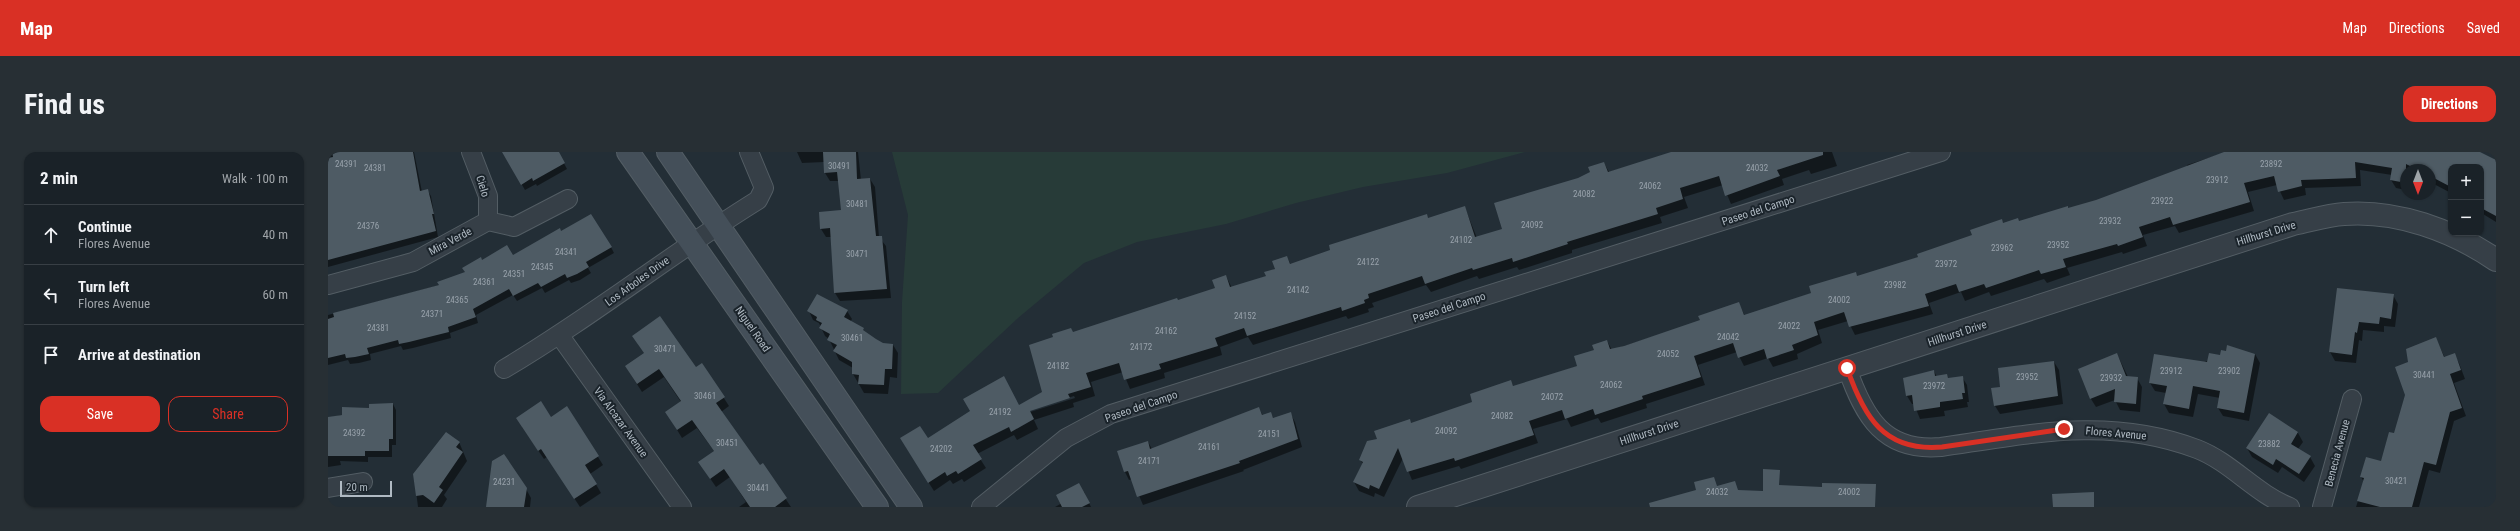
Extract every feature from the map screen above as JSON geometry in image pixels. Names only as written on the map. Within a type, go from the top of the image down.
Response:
[{"type":"main road","name":"Niguel Road","points":[[628,152],[877,507]]},
{"type":"main road","points":[[668,152],[911,507]]},
{"type":"main road","points":[[840,455],[852,457],[862,465],[892,507]]},
{"type":"street","name":"Cielo","points":[[471,152],[488,196],[488,221]]},
{"type":"street","name":"Los Arboles Drive","points":[[504,369],[560,336],[692,242],[758,200],[764,188],[749,152]]},
{"type":"street","name":"Paseo del Campo","points":[[981,507],[1066,438],[1111,414],[1940,152]]},
{"type":"street","points":[[488,221],[514,227],[568,199]]},
{"type":"street","name":"Hillhurst Drive","points":[[1418,507],[2293,224],[2344,214],[2391,216],[2440,230],[2476,246],[2496,260]]},
{"type":"street","name":"Mira Verde","points":[[328,285],[412,262],[488,221]]},
{"type":"street","name":"Via Alcazar Avenue","points":[[560,336],[682,507]]},
{"type":"street","name":"Flores Avenue","points":[[1847,368],[1865,411],[1888,436],[1905,445],[1923,449],[2064,429],[2111,430],[2155,437],[2197,449],[2217,459],[2290,507]]},
{"type":"street","name":"Benecia Avenue","points":[[2322,507],[2352,399]]},
{"type":"street","points":[[328,488],[363,482]]},
{"type":"green space","points":[[892,152],[1525,152],[1447,173],[1363,187],[1296,203],[1226,224],[1137,242],[1084,263],[1018,318],[938,393],[901,394],[902,302],[908,215]]},
{"type":"building","points":[[332,152],[413,152],[420,191],[428,189],[434,214],[432,214],[436,231],[328,260],[328,158],[333,157]]},
{"type":"building","points":[[502,152],[559,152],[565,163],[533,181],[532,178],[521,185]]},
{"type":"building","points":[[823,152],[856,152],[857,179],[870,178],[876,236],[882,236],[887,289],[834,293],[830,228],[820,229],[819,212],[841,210],[837,172],[824,173]]},
{"type":"building","points":[[1671,152],[1823,152],[1823,155],[1777,170],[1780,176],[1725,196],[1719,176],[1680,188],[1683,199],[1656,208],[1658,214],[1567,242],[1568,244],[1513,262],[1512,258],[1473,270],[1472,268],[1425,284],[1422,276],[1368,294],[1369,298],[1364,300],[1365,303],[1342,311],[1341,307],[1247,336],[1244,328],[1215,338],[1218,346],[1159,364],[1161,369],[1124,380],[1119,363],[1086,373],[1091,387],[1068,394],[1070,398],[1030,411],[1034,419],[1011,432],[1009,427],[973,445],[982,459],[958,474],[956,471],[947,476],[945,472],[928,483],[900,438],[920,426],[928,438],[970,411],[963,399],[1004,376],[1019,405],[1042,392],[1029,345],[1053,337],[1052,334],[1071,328],[1073,332],[1177,298],[1178,300],[1215,288],[1212,280],[1226,275],[1230,287],[1266,276],[1264,272],[1275,269],[1272,261],[1287,256],[1290,264],[1330,250],[1329,245],[1427,214],[1428,218],[1465,206],[1475,237],[1502,229],[1494,203],[1578,178],[1590,172],[1588,167],[1604,162],[1608,172]]},
{"type":"building","points":[[2224,152],[2480,152],[2496,160],[2496,216],[2484,210],[2484,164],[2448,164],[2448,185],[2436,179],[2436,164],[2400,164],[2400,182],[2390,180],[2392,168],[2355,162],[2356,178],[2301,180],[2302,186],[2278,192],[2274,176],[2244,183],[2250,202],[2173,225],[2170,217],[2139,227],[2143,237],[2118,246],[2117,244],[2063,259],[2066,267],[2041,274],[2039,270],[1986,288],[1984,284],[1959,292],[1956,284],[1925,294],[1929,306],[1849,327],[1844,312],[1814,322],[1818,335],[1792,345],[1794,350],[1767,359],[1764,349],[1738,358],[1733,343],[1694,356],[1701,377],[1642,396],[1643,399],[1595,415],[1593,409],[1565,419],[1562,410],[1529,421],[1534,435],[1455,461],[1454,458],[1407,472],[1398,448],[1379,489],[1370,485],[1369,489],[1353,482],[1363,462],[1359,460],[1367,441],[1377,439],[1374,431],[1410,419],[1411,423],[1472,402],[1470,394],[1511,380],[1513,386],[1577,366],[1574,356],[1594,350],[1592,345],[1607,340],[1610,349],[1624,346],[1700,320],[1698,316],[1739,302],[1744,315],[1811,293],[1809,286],[1856,272],[1857,276],[1918,257],[1917,254],[1972,235],[1970,230],[2002,219],[2003,223],[2018,218],[2019,221],[2068,206],[2068,208],[2096,200]]},
{"type":"building","points":[[591,214],[612,247],[586,262],[589,267],[577,274],[567,278],[565,274],[541,287],[538,283],[513,296],[509,289],[473,309],[476,317],[448,327],[449,332],[399,344],[398,340],[367,348],[369,354],[346,358],[345,354],[328,358],[328,319],[334,317],[333,313],[439,285],[437,282],[465,272],[462,268],[481,257],[482,260],[507,245],[513,255],[560,228],[561,231]]},
{"type":"building","points":[[2337,288],[2394,294],[2391,319],[2380,317],[2379,324],[2359,322],[2357,333],[2355,332],[2352,355],[2329,352]]},
{"type":"building","points":[[817,294],[848,310],[844,317],[864,328],[863,330],[876,339],[883,343],[893,344],[892,369],[885,369],[884,385],[858,384],[859,375],[852,374],[852,362],[833,351],[837,345],[827,340],[830,334],[819,328],[822,323],[816,320],[817,317],[807,311]]},
{"type":"building","points":[[660,316],[696,367],[702,363],[725,397],[716,403],[760,465],[763,463],[787,498],[775,507],[750,507],[724,469],[710,479],[698,462],[714,451],[692,420],[677,430],[665,412],[681,401],[659,369],[637,384],[625,366],[644,353],[632,336]]},
{"type":"building","points":[[2436,337],[2444,357],[2455,353],[2461,370],[2450,374],[2462,408],[2450,412],[2436,465],[2424,462],[2412,507],[2380,507],[2357,501],[2364,478],[2360,477],[2366,457],[2381,461],[2389,432],[2394,433],[2405,395],[2395,367],[2408,362],[2406,349]]},
{"type":"building","points":[[2227,345],[2255,354],[2244,413],[2217,408],[2220,391],[2193,386],[2189,409],[2163,404],[2167,386],[2149,383],[2154,354],[2207,362],[2209,353],[2220,355],[2221,350],[2226,351]]},
{"type":"building","points":[[2117,353],[2126,376],[2138,377],[2136,404],[2114,402],[2115,389],[2090,399],[2078,369]]},
{"type":"building","points":[[2054,361],[2058,396],[1994,406],[1991,388],[2000,387],[1998,368]]},
{"type":"building","points":[[1934,370],[1935,376],[1947,374],[1948,378],[1963,376],[1965,393],[1962,393],[1963,399],[1940,402],[1940,407],[1914,411],[1912,395],[1906,396],[1903,378]]},
{"type":"building","points":[[541,401],[551,417],[567,406],[599,456],[585,465],[597,484],[574,499],[541,449],[538,451],[516,418]]},
{"type":"building","points":[[393,403],[393,439],[389,439],[389,451],[365,451],[365,456],[328,456],[328,417],[342,415],[342,407],[369,408],[369,404]]},
{"type":"building","points":[[1259,407],[1262,415],[1271,412],[1273,418],[1291,412],[1298,439],[1239,461],[1240,463],[1137,497],[1128,471],[1124,472],[1117,451],[1148,441],[1150,449]]},
{"type":"building","points":[[2269,413],[2298,432],[2291,444],[2311,456],[2299,474],[2276,459],[2273,465],[2246,448]]},
{"type":"building","points":[[446,432],[460,442],[456,447],[463,452],[439,487],[443,490],[434,503],[423,495],[416,496],[413,474]]},
{"type":"building","points":[[504,454],[527,488],[524,507],[486,507],[492,461]]},
{"type":"building","points":[[1763,469],[1780,470],[1779,485],[1822,487],[1822,483],[1876,484],[1875,507],[1650,507],[1649,503],[1696,490],[1694,482],[1714,477],[1717,486],[1735,481],[1738,490],[1763,491]]},
{"type":"building","points":[[1079,483],[1090,503],[1082,507],[1062,507],[1056,495]]},
{"type":"building","points":[[2094,492],[2094,507],[2053,507],[2052,494]]},
{"type":"route","points":[[1847,368],[1857,396],[1865,411],[1875,424],[1888,436],[1905,445],[1923,449],[2064,429]]}]
